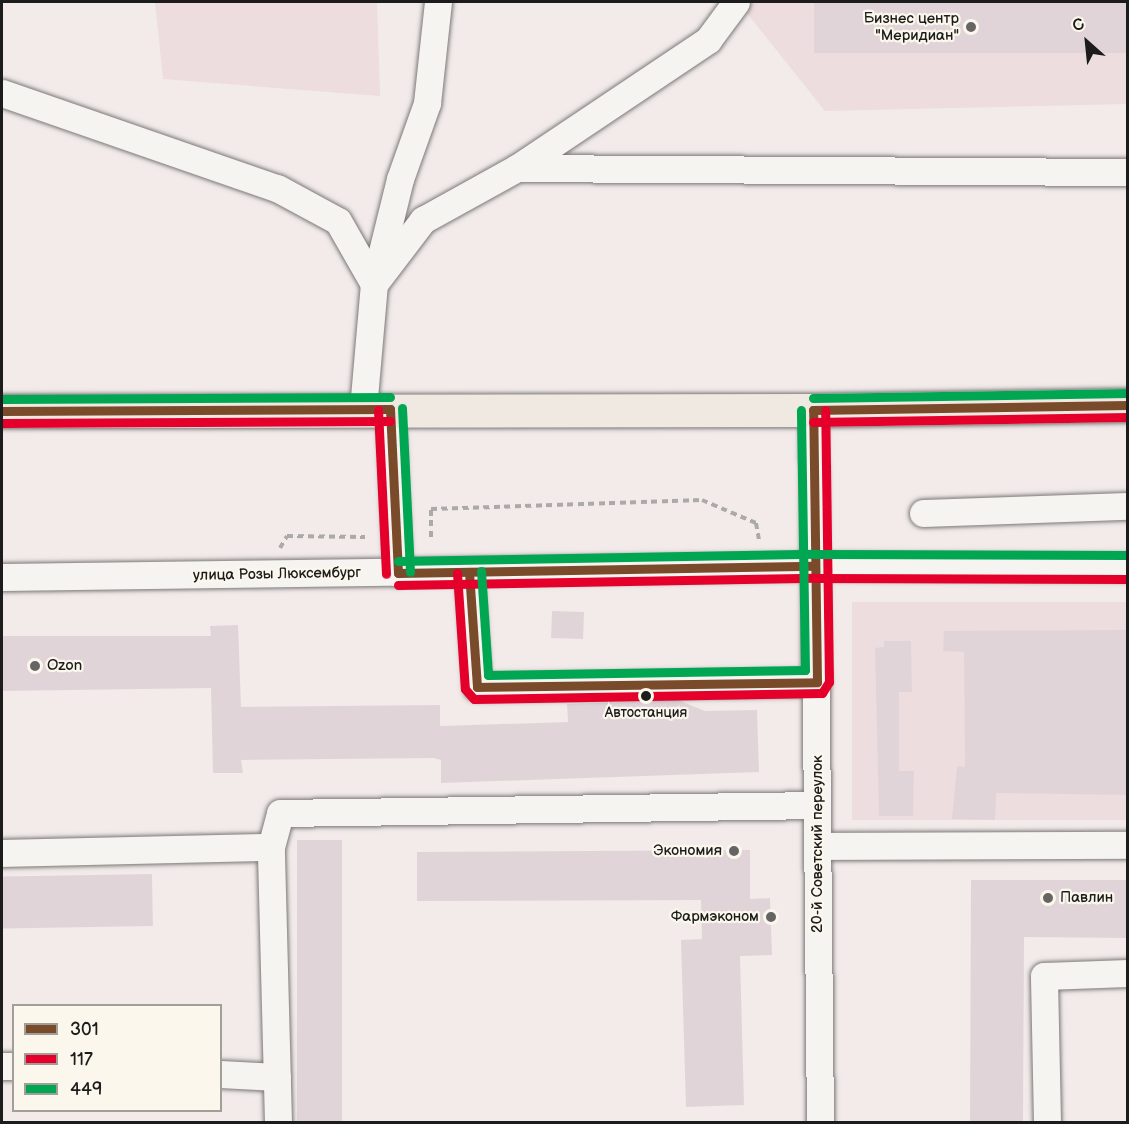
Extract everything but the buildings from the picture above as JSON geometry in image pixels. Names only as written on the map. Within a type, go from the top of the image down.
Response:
[{"type":"main road","points":[[2,411],[813,410],[1128,405]]},
{"type":"street","points":[[398,573],[376,409],[374,284],[400,180],[427,103],[438,2]]},
{"type":"street","points":[[374,284],[423,220],[517,168],[708,40],[736,2]]},
{"type":"street","points":[[2,93],[276,188],[338,221],[374,284]]},
{"type":"street","points":[[517,168],[1128,172]]},
{"type":"street","name":"20-й Советский переулок","points":[[813,410],[820,1122]]},
{"type":"street","points":[[923,513],[1128,506]]},
{"type":"street","name":"улица Розы Люксембург","points":[[2,577],[815,566],[1128,567]]},
{"type":"street","points":[[469,572],[477,687],[817,682]]},
{"type":"street","points":[[278,1122],[271,848],[280,813],[817,806]]},
{"type":"street","points":[[817,846],[1128,845]]},
{"type":"street","points":[[2,853],[271,848]]},
{"type":"street","points":[[1026,1122],[1047,1122],[1044,976],[1128,973]]},
{"type":"street","points":[[222,1074],[277,1077]]},
{"type":"path","points":[[431,537],[431,509],[702,500],[756,523],[761,548]]},
{"type":"path","points":[[274,556],[287,536],[365,537]]},
{"type":"shaded area","points":[[155,2],[377,2],[380,96],[163,79]]},
{"type":"shaded area","points":[[738,2],[1127,2],[1127,104],[825,111]]},
{"type":"shaded area","points":[[852,602],[1127,602],[1127,820],[852,820]]},
{"type":"transit line","name":"449","points":[[813,398],[1128,393]]},
{"type":"transit line","name":"449","points":[[2,399],[390,397]]},
{"type":"transit line","name":"301","points":[[813,410],[1128,405]]},
{"type":"transit line","name":"449","points":[[402,408],[410,572]]},
{"type":"transit line","name":"301","points":[[390,409],[398,573]]},
{"type":"transit line","name":"301","points":[[2,411],[390,409]]},
{"type":"transit line","name":"117","points":[[378,410],[386,574]]},
{"type":"transit line","name":"449","points":[[481,571],[488,675],[805,670],[801,410]]},
{"type":"transit line","name":"301","points":[[469,572],[477,687],[817,682],[813,410]]},
{"type":"transit line","name":"117","points":[[457,573],[465,689],[474,699],[822,693],[829,682],[825,410]]},
{"type":"transit line","name":"117","points":[[813,422],[1128,417]]},
{"type":"transit line","name":"117","points":[[2,423],[390,421]]},
{"type":"transit line","name":"449","points":[[398,561],[815,554],[1128,555]]},
{"type":"transit line","name":"301","points":[[398,573],[815,566]]},
{"type":"transit line","name":"117","points":[[398,585],[815,578],[1128,579]]},
{"type":"place","name":"Бизнес центр \"Меридиан\"","points":[[971,27]]},
{"type":"place","name":"Ozon","points":[[35,666]]},
{"type":"place","name":"Автостанция","points":[[646,696]]},
{"type":"place","name":"Экономия","points":[[734,851]]},
{"type":"place","name":"Павлин","points":[[1048,898]]},
{"type":"place","name":"Фармэконом","points":[[771,917]]}]
